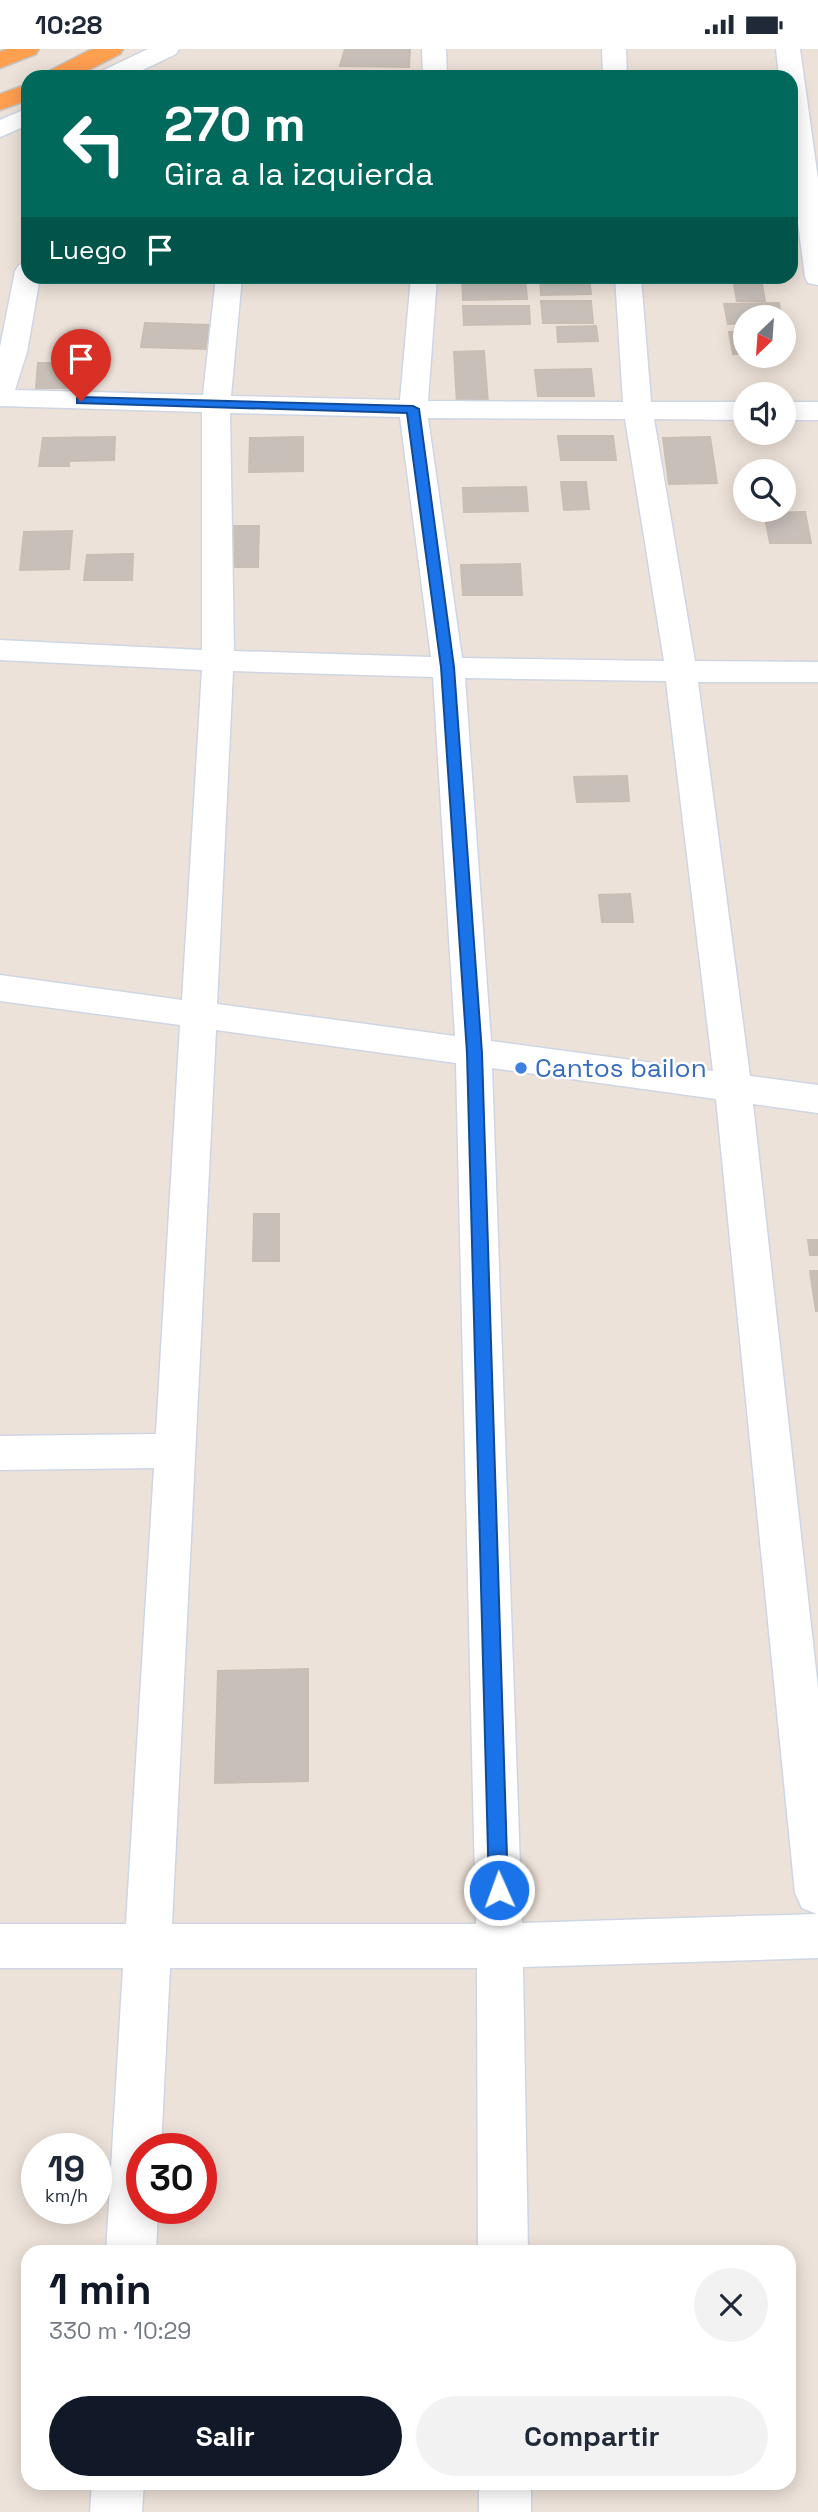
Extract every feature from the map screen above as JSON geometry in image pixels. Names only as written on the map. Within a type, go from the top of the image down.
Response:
[{"type":"highway","points":[[0,61],[27,49]]},
{"type":"highway","points":[[70,70],[111,49]]},
{"type":"highway","points":[[8,122],[21,102]]},
{"type":"street","points":[[124,70],[167,49]]},
{"type":"street","points":[[434,49],[435,70]]},
{"type":"street","points":[[614,49],[615,70]]},
{"type":"street","points":[[788,49],[792,70]]},
{"type":"street","points":[[798,107],[818,277]]},
{"type":"street","points":[[26,284],[13,352],[0,396],[216,405],[733,411]]},
{"type":"street","points":[[131,2245],[218,662],[216,405],[228,284]]},
{"type":"street","points":[[423,284],[413,409],[448,667],[474,1053],[500,1946],[503,2245]]},
{"type":"street","points":[[629,284],[638,411],[681,672],[733,1087],[818,1893]]},
{"type":"street","points":[[796,411],[818,411]]},
{"type":"street","points":[[0,650],[218,662],[681,672],[818,672]]},
{"type":"street","points":[[0,988],[818,1099]]},
{"type":"street","points":[[0,1453],[175,1451]]},
{"type":"street","points":[[0,1945],[500,1946],[818,1936]]},
{"type":"street","points":[[116,2512],[118,2490]]},
{"type":"street","points":[[505,2490],[505,2512]]},
{"type":"building","points":[[345,49],[410,49],[409,67],[340,66]]},
{"type":"building","points":[[462,284],[526,284],[527,299],[463,300]]},
{"type":"building","points":[[540,284],[590,284],[591,294],[541,295]]},
{"type":"building","points":[[734,284],[762,284],[765,301],[737,301]]},
{"type":"building","points":[[541,301],[591,301],[593,323],[543,323]]},
{"type":"building","points":[[724,304],[779,305],[733,305],[733,324],[728,324]]},
{"type":"building","points":[[463,306],[529,306],[530,324],[464,325]]},
{"type":"building","points":[[145,323],[210,325],[207,349],[141,347]]},
{"type":"building","points":[[596,326],[598,341],[558,342],[557,327]]},
{"type":"building","points":[[729,332],[733,332],[733,354]]},
{"type":"building","points":[[484,351],[488,404],[457,404],[454,352]]},
{"type":"building","points":[[38,363],[71,363],[68,388],[36,388]]},
{"type":"building","points":[[591,369],[594,396],[538,396],[535,370]]},
{"type":"building","points":[[558,436],[613,436],[616,460],[561,460]]},
{"type":"building","points":[[115,437],[114,460],[69,461],[69,466],[39,466],[43,438]]},
{"type":"building","points":[[303,437],[303,471],[249,472],[250,438]]},
{"type":"building","points":[[710,437],[717,483],[669,484],[663,438]]},
{"type":"building","points":[[561,482],[586,482],[589,509],[564,510]]},
{"type":"building","points":[[526,487],[528,511],[464,512],[463,488]]},
{"type":"building","points":[[796,512],[805,512],[811,543],[770,543],[766,522],[796,522]]},
{"type":"building","points":[[223,526],[259,526],[258,567],[222,567]]},
{"type":"building","points":[[72,531],[69,569],[20,570],[24,532]]},
{"type":"building","points":[[133,554],[132,580],[84,580],[87,555]]},
{"type":"building","points":[[520,564],[522,595],[463,595],[461,565]]},
{"type":"building","points":[[627,776],[629,801],[577,802],[574,777]]},
{"type":"building","points":[[630,894],[633,922],[602,922],[599,895]]},
{"type":"building","points":[[254,1214],[279,1214],[279,1261],[253,1261]]},
{"type":"building","points":[[808,1240],[818,1240],[818,1255],[810,1255]]},
{"type":"building","points":[[810,1271],[818,1271],[818,1311],[816,1311]]},
{"type":"building","points":[[308,1669],[308,1781],[215,1783],[218,1671]]},
{"type":"place","name":"Cantos bailon","points":[[521,1068]]},
{"type":"route","points":[[81,401],[413,409],[448,667],[474,1053],[499,1890]]}]
